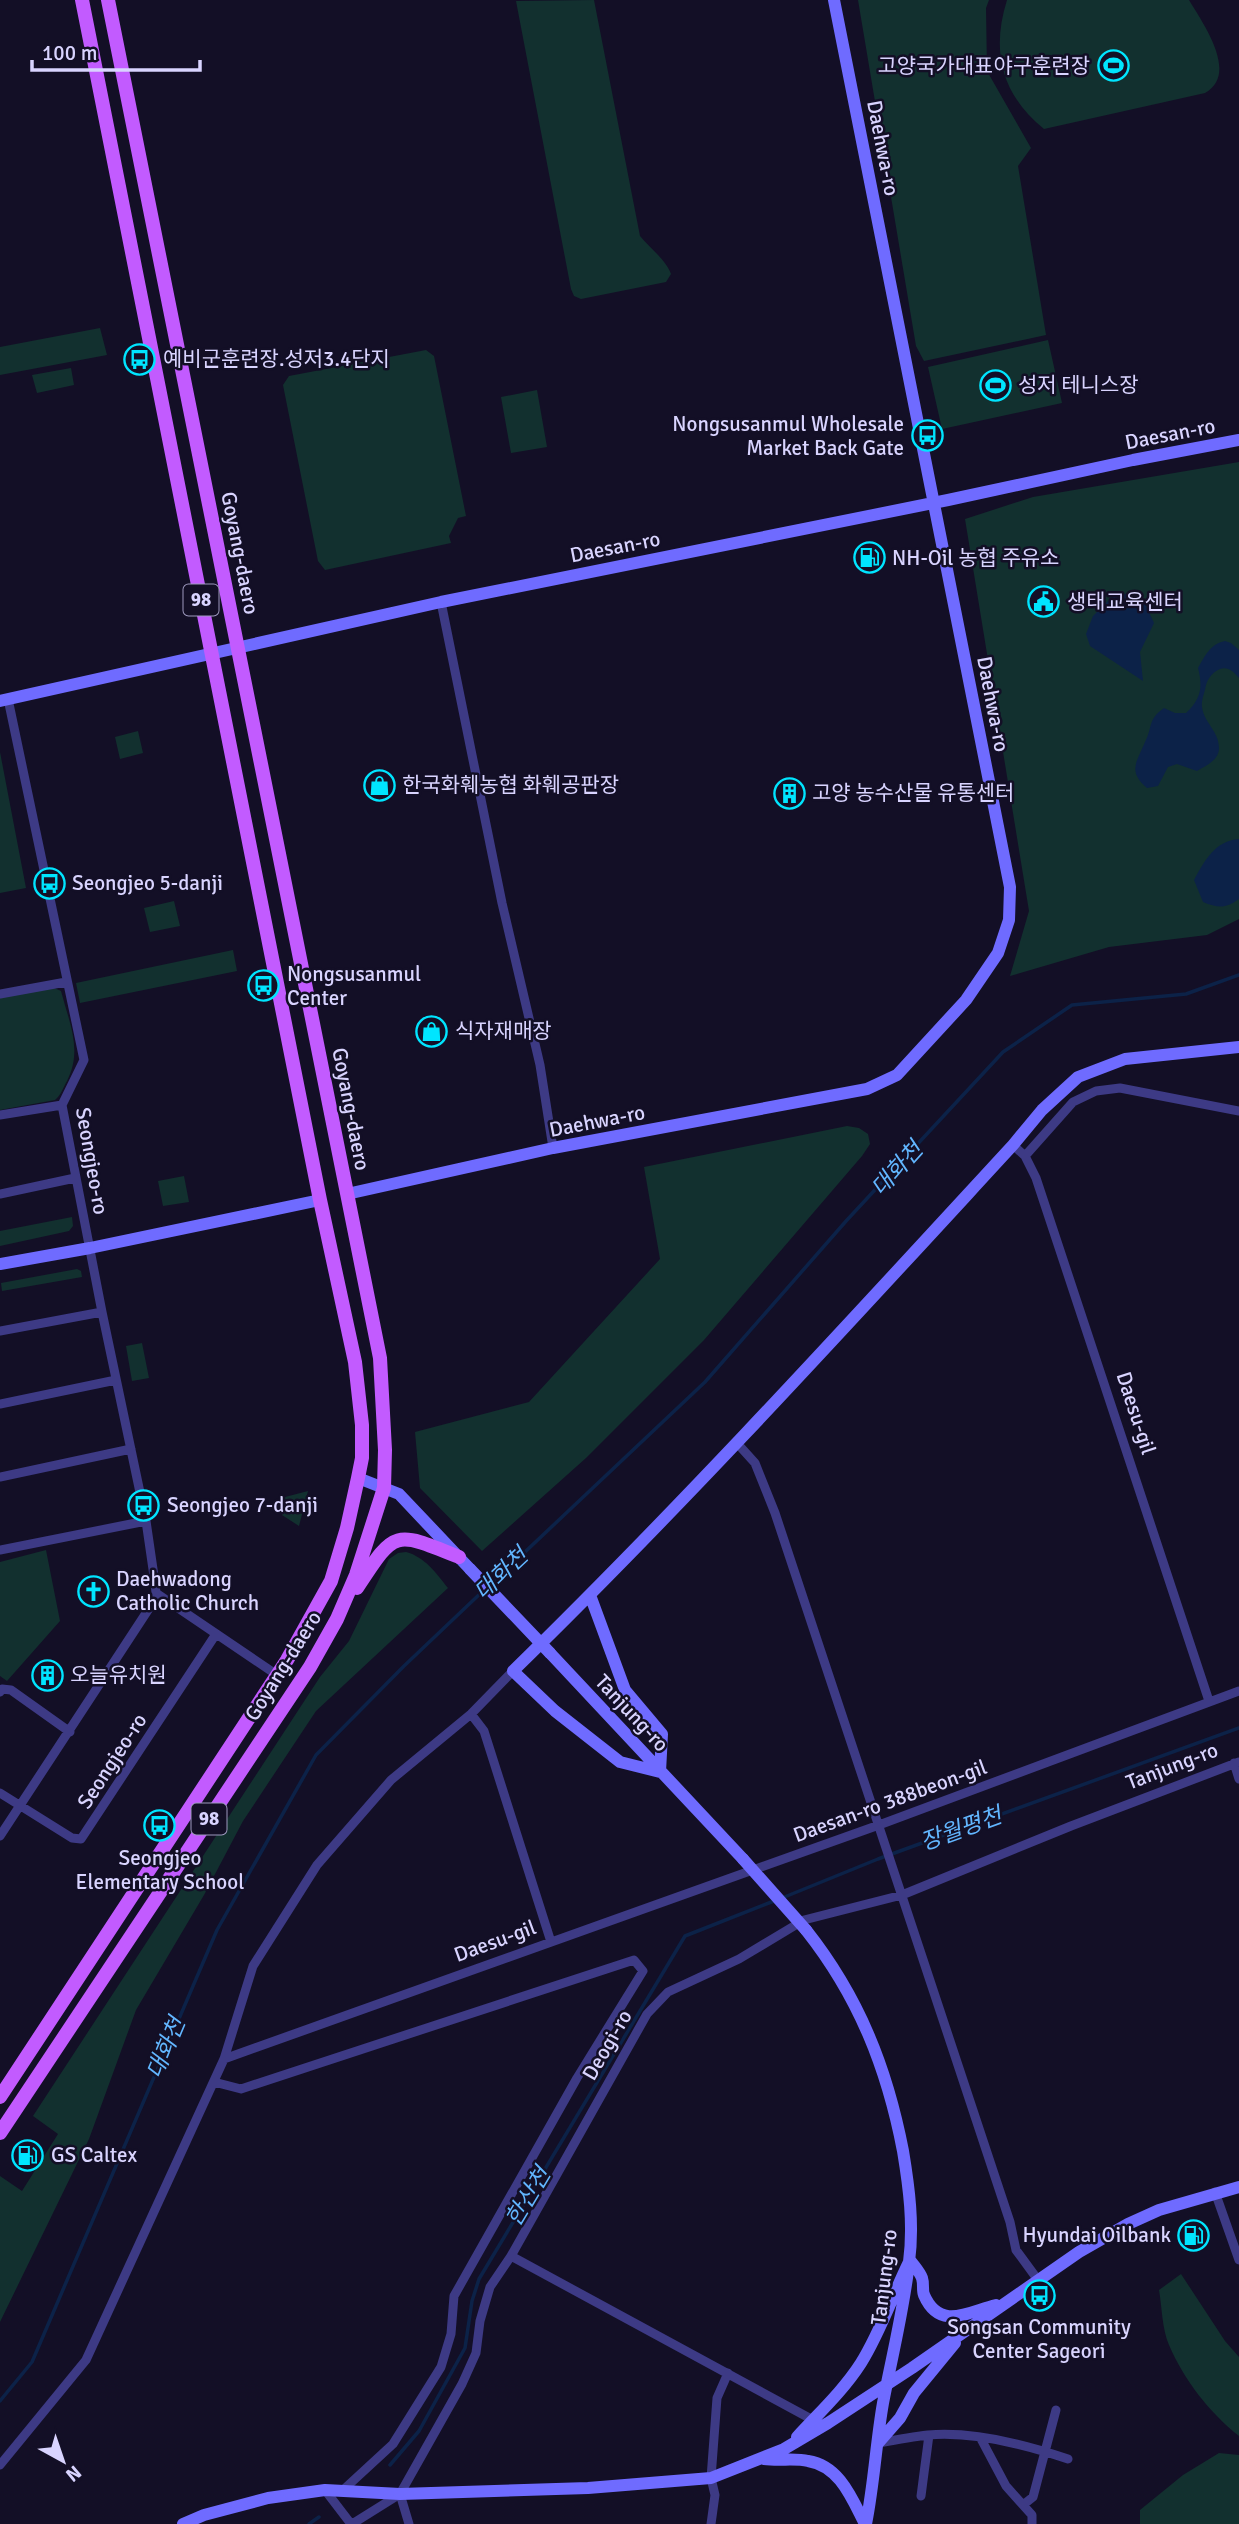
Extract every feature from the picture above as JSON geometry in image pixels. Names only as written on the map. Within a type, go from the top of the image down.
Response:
[{"type":"main road","name":"Goyang-daero","points":[[0,2097],[6,2076],[277,1675],[331,1581],[358,1478],[362,1424],[355,1362],[320,1200],[82,0]]},
{"type":"main road","name":"Goyang-daero","points":[[0,2133],[310,1667],[337,1619],[356,1576],[384,1488],[385,1450],[380,1358],[108,0]]},
{"type":"main road","points":[[337,1619],[383,1548],[390,1543],[411,1539],[459,1557]]},
{"type":"street","name":"Daehwa-ro","points":[[347,1194],[553,1148],[867,1089],[897,1075],[966,1000],[998,953],[1009,920],[1010,887],[834,0]]},
{"type":"street","name":"Daesan-ro","points":[[4,700],[441,602],[1239,440]]},
{"type":"street","points":[[441,602],[502,903],[540,1065],[553,1148]]},
{"type":"street","name":"Seongjeo-ro","points":[[4,700],[84,1060],[62,1105],[146,1521],[156,1593]]},
{"type":"street","points":[[0,994],[66,982]]},
{"type":"street","points":[[0,2465],[86,2360],[224,2059],[253,1966],[317,1865],[391,1780],[471,1714],[590,1595],[736,1443],[1013,1145],[1042,1110],[1079,1077],[1125,1059],[1239,1047]]},
{"type":"street","points":[[1026,1156],[1073,1102],[1096,1091],[1120,1088],[1239,1111]]},
{"type":"street","points":[[0,1115],[62,1105]]},
{"type":"street","name":"Daesu-gil","points":[[1013,1145],[1026,1156],[1036,1178],[1209,1700]]},
{"type":"street","points":[[0,1194],[75,1178]]},
{"type":"street","points":[[0,1264],[320,1200]]},
{"type":"street","points":[[0,1331],[102,1312]]},
{"type":"street","points":[[0,1404],[116,1380]]},
{"type":"street","points":[[736,1443],[755,1463],[775,1513],[1010,2222],[1016,2250],[1038,2280]]},
{"type":"street","points":[[0,1477],[131,1449]]},
{"type":"street","points":[[358,1478],[399,1494],[459,1557]]},
{"type":"street","points":[[0,1550],[146,1521]]},
{"type":"street","name":"Tanjung-ro","points":[[459,1557],[805,1925],[849,1993],[875,2047],[891,2097],[910,2189],[910,2260],[866,2524]]},
{"type":"street","points":[[0,1836],[70,1732],[150,1607],[156,1593],[277,1675]]},
{"type":"street","points":[[513,1671],[555,1711],[621,1762],[660,1772],[662,1734],[625,1690],[590,1595]]},
{"type":"street","name":"Seongjeo-ro","points":[[20,1806],[72,1838],[81,1839],[216,1634]]},
{"type":"street","points":[[1,1690],[11,1690],[70,1732]]},
{"type":"street","name":"Daesan-ro 388beon-gil","points":[[551,1942],[880,1830],[1239,1690]]},
{"type":"street","name":"Daesu-gil","points":[[224,2059],[551,1942],[484,1731],[471,1714]]},
{"type":"street","points":[[1236,1763],[1239,1779]]},
{"type":"street","name":"Tanjung-ro","points":[[805,1925],[902,1895],[1236,1763]]},
{"type":"street","points":[[0,1793],[20,1806]]},
{"type":"street","name":"Deogi-ro","points":[[352,2524],[400,2494],[462,2384],[476,2353],[480,2321],[490,2287],[511,2256],[647,2014],[668,1992],[805,1925]]},
{"type":"street","points":[[214,2082],[241,2089],[634,1960],[643,1970],[454,2296],[452,2334],[442,2367],[393,2444],[342,2491]]},
{"type":"street","points":[[183,2524],[204,2515],[268,2498],[326,2490],[400,2494],[600,2487],[711,2478],[784,2449],[888,2385],[1079,2252],[1128,2224],[1159,2210],[1239,2187]]},
{"type":"street","points":[[1215,2192],[1239,2260]]},
{"type":"street","points":[[511,2256],[813,2420]]},
{"type":"street","points":[[910,2260],[922,2277],[924,2295],[943,2316],[955,2318],[1006,2303]]},
{"type":"street","points":[[784,2449],[836,2397],[860,2365],[910,2260]]},
{"type":"street","points":[[879,2442],[900,2418],[914,2393],[967,2330]]},
{"type":"street","points":[[711,2524],[715,2495],[711,2478],[717,2398],[728,2373]]},
{"type":"street","points":[[1023,2505],[1033,2497],[1056,2410]]},
{"type":"street","points":[[879,2442],[929,2435],[980,2437],[1045,2451],[1068,2459]]},
{"type":"street","points":[[920,2496],[929,2435]]},
{"type":"street","points":[[980,2437],[1006,2486],[1032,2515],[1032,2524]]},
{"type":"street","points":[[760,2459],[783,2462],[808,2460],[831,2468],[866,2524]]},
{"type":"street","points":[[326,2490],[352,2524]]},
{"type":"street","points":[[400,2494],[409,2524]]},
{"type":"green space","points":[[594,0],[640,236],[662,259],[671,274],[666,282],[581,299],[574,296],[571,289],[516,1]]},
{"type":"green space","points":[[858,0],[989,0],[986,8],[987,71],[1031,148],[1018,166],[1046,335],[924,361],[916,346]]},
{"type":"green space","name":"고양국가대표야구훈련장","points":[[1007,0],[1189,0],[1210,35],[1219,62],[1215,85],[1205,93],[1044,129],[1029,116],[1018,101],[1003,70],[1000,37]]},
{"type":"green space","points":[[100,328],[107,355],[0,375],[0,347]]},
{"type":"green space","name":"성저 테니스장","points":[[1048,340],[1062,403],[942,429],[928,367]]},
{"type":"green space","points":[[426,350],[434,356],[466,516],[458,518],[449,536],[451,543],[325,570],[318,561],[283,385],[289,376]]},
{"type":"green space","points":[[71,368],[74,385],[37,393],[32,375]]},
{"type":"green space","points":[[537,390],[547,447],[511,453],[501,397]]},
{"type":"green space","points":[[1239,462],[1239,919],[1207,935],[1109,947],[1010,976],[1029,911],[965,519],[1033,497]]},
{"type":"green space","points":[[138,731],[143,753],[120,759],[115,737]]},
{"type":"green space","points":[[0,752],[26,888],[0,893]]},
{"type":"green space","points":[[174,901],[180,926],[150,932],[144,908]]},
{"type":"green space","points":[[233,950],[237,971],[80,1003],[76,983]]},
{"type":"green space","points":[[52,987],[61,991],[71,1025],[74,1047],[72,1070],[55,1100],[0,1110],[0,998]]},
{"type":"green space","points":[[847,1126],[859,1128],[868,1134],[870,1144],[862,1156],[704,1340],[586,1458],[482,1551],[420,1488],[415,1432],[529,1402],[660,1259],[644,1167]]},
{"type":"green space","points":[[184,1176],[189,1202],[163,1206],[158,1181]]},
{"type":"green space","points":[[72,1217],[73,1226],[69,1231],[0,1246],[0,1231]]},
{"type":"green space","points":[[77,1269],[81,1271],[82,1277],[2,1291],[1,1283]]},
{"type":"green space","points":[[142,1343],[149,1378],[132,1381],[126,1346]]},
{"type":"green space","points":[[308,1491],[299,1526],[282,1515],[285,1497]]},
{"type":"green space","points":[[46,1550],[60,1621],[7,1681],[0,1676],[0,1562]]},
{"type":"green space","points":[[406,1552],[424,1562],[448,1588],[316,1711],[243,1821],[204,1895],[136,2010],[89,2139],[0,2322],[0,2176],[22,2191],[58,2134],[33,2116],[320,1677],[349,1641],[389,1559],[398,1553]]},
{"type":"green space","points":[[1181,2274],[1225,2341],[1239,2357],[1239,2436],[1198,2395],[1182,2371],[1167,2339],[1159,2290]]},
{"type":"green space","points":[[1219,2453],[1239,2455],[1239,2524],[1140,2524],[1140,2510],[1183,2475]]},
{"type":"water","points":[[1132,593],[1142,597],[1154,623],[1140,652],[1143,681],[1090,646],[1086,634],[1093,616],[1113,596]]},
{"type":"water","points":[[1225,641],[1239,650],[1239,678],[1228,669],[1215,672],[1207,682],[1202,704],[1205,718],[1218,742],[1217,756],[1197,771],[1177,764],[1168,767],[1158,786],[1147,788],[1135,771],[1153,720],[1164,708],[1175,713],[1186,713],[1191,708],[1200,692],[1198,668],[1212,648]]},
{"type":"water","points":[[1239,839],[1239,899],[1230,905],[1221,906],[1203,902],[1194,880],[1198,873],[1223,843]]},
{"type":"waterway","name":"대화천","points":[[490,1585],[705,1382],[847,1220],[1003,1052],[1072,1005],[1186,994],[1239,975]]},
{"type":"waterway","name":"대화천","points":[[0,2401],[32,2362],[217,1930],[316,1755],[484,1590]]},
{"type":"waterway","name":"장월평천","points":[[782,1898],[878,1859],[1239,1728]]},
{"type":"waterway","name":"한산천","points":[[390,2465],[419,2431],[465,2348],[472,2301],[479,2279],[685,1936],[774,1901]]},
{"type":"waterway","name":"한산천","points":[[309,2524],[319,2517]]},
{"type":"place","name":"고양국가대표야구훈련장","points":[[1113,66]]},
{"type":"place","name":"예비군훈련장.성저3.4단지","points":[[140,359]]},
{"type":"place","name":"성저 테니스장","points":[[995,385]]},
{"type":"place","name":"Nongsusanmul Wholesale Market Back Gate","points":[[927,436]]},
{"type":"place","name":"NH-Oil 농협 주유소","points":[[869,558]]},
{"type":"place","name":"생태교육센터","points":[[1044,602]]},
{"type":"place","name":"한국화훼농협 화훼공판장","points":[[379,785]]},
{"type":"place","name":"고양 농수산물 유통센터","points":[[789,793]]},
{"type":"place","name":"Seongjeo 5-danji","points":[[49,883]]},
{"type":"place","name":"Nongsusanmul Center","points":[[264,986]]},
{"type":"place","name":"식자재매장","points":[[432,1031]]},
{"type":"place","name":"Seongjeo 7-danji","points":[[144,1505]]},
{"type":"place","name":"Daehwadong Catholic Church","points":[[93,1591]]},
{"type":"place","name":"오늘유치원","points":[[47,1675]]},
{"type":"place","name":"Seongjeo Elementary School","points":[[160,1826]]},
{"type":"place","name":"GS Caltex","points":[[28,2155]]},
{"type":"place","name":"Hyundai Oilbank","points":[[1194,2235]]},
{"type":"place","name":"Songsan Community Center Sageori","points":[[1039,2295]]}]
